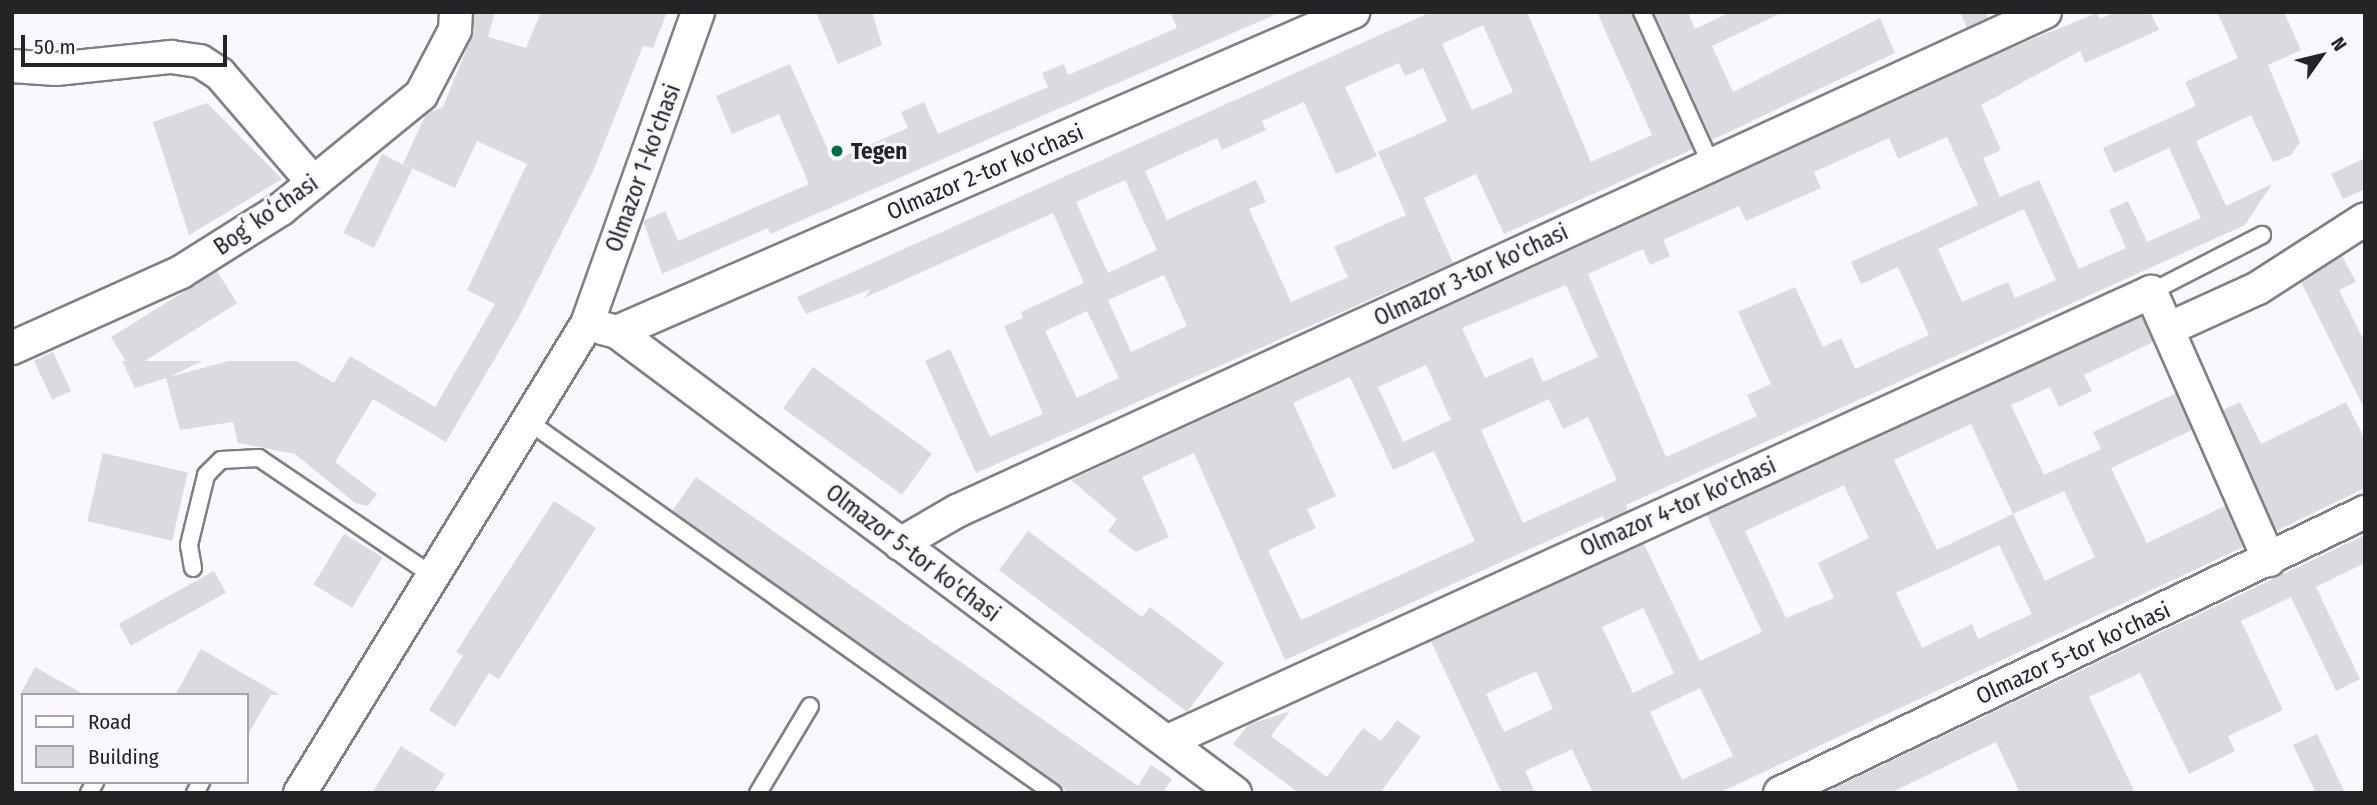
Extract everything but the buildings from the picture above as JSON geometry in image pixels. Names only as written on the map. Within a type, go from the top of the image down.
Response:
[{"type":"street","name":"Bogʻ koʻchasi","points":[[12,348],[181,272],[313,183],[421,95],[455,30],[456,12]]},
{"type":"street","name":"Olmazor 1-ko'chasi","points":[[300,793],[587,324],[698,12]]},
{"type":"street","name":"Olmazor 2-tor ko'chasi","points":[[617,332],[1353,12]]},
{"type":"street","name":"Olmazor 3-tor ko'chasi","points":[[900,544],[957,511],[2045,12]]},
{"type":"street","points":[[12,66],[56,69],[171,57],[200,61],[220,74],[313,183]]},
{"type":"street","points":[[2168,329],[2258,288],[2365,219]]},
{"type":"street","points":[[2151,292],[2269,560]]},
{"type":"street","name":"Olmazor 4-tor ko'chasi","points":[[1168,741],[2151,292]]},
{"type":"street","name":"Olmazor 5-tor ko'chasi","points":[[587,324],[617,332],[1235,793]]},
{"type":"street","name":"Olmazor 5-tor ko'chasi","points":[[1780,793],[2365,512]]},
{"type":"lane","points":[[1642,12],[1711,164]]},
{"type":"lane","points":[[2151,292],[2262,235]]},
{"type":"lane","points":[[529,422],[1053,793]]},
{"type":"lane","points":[[193,568],[190,545],[206,475],[221,460],[259,458],[432,575]]},
{"type":"lane","points":[[758,793],[810,706]]},
{"type":"place","name":"Tegen","points":[[837,151]]}]
